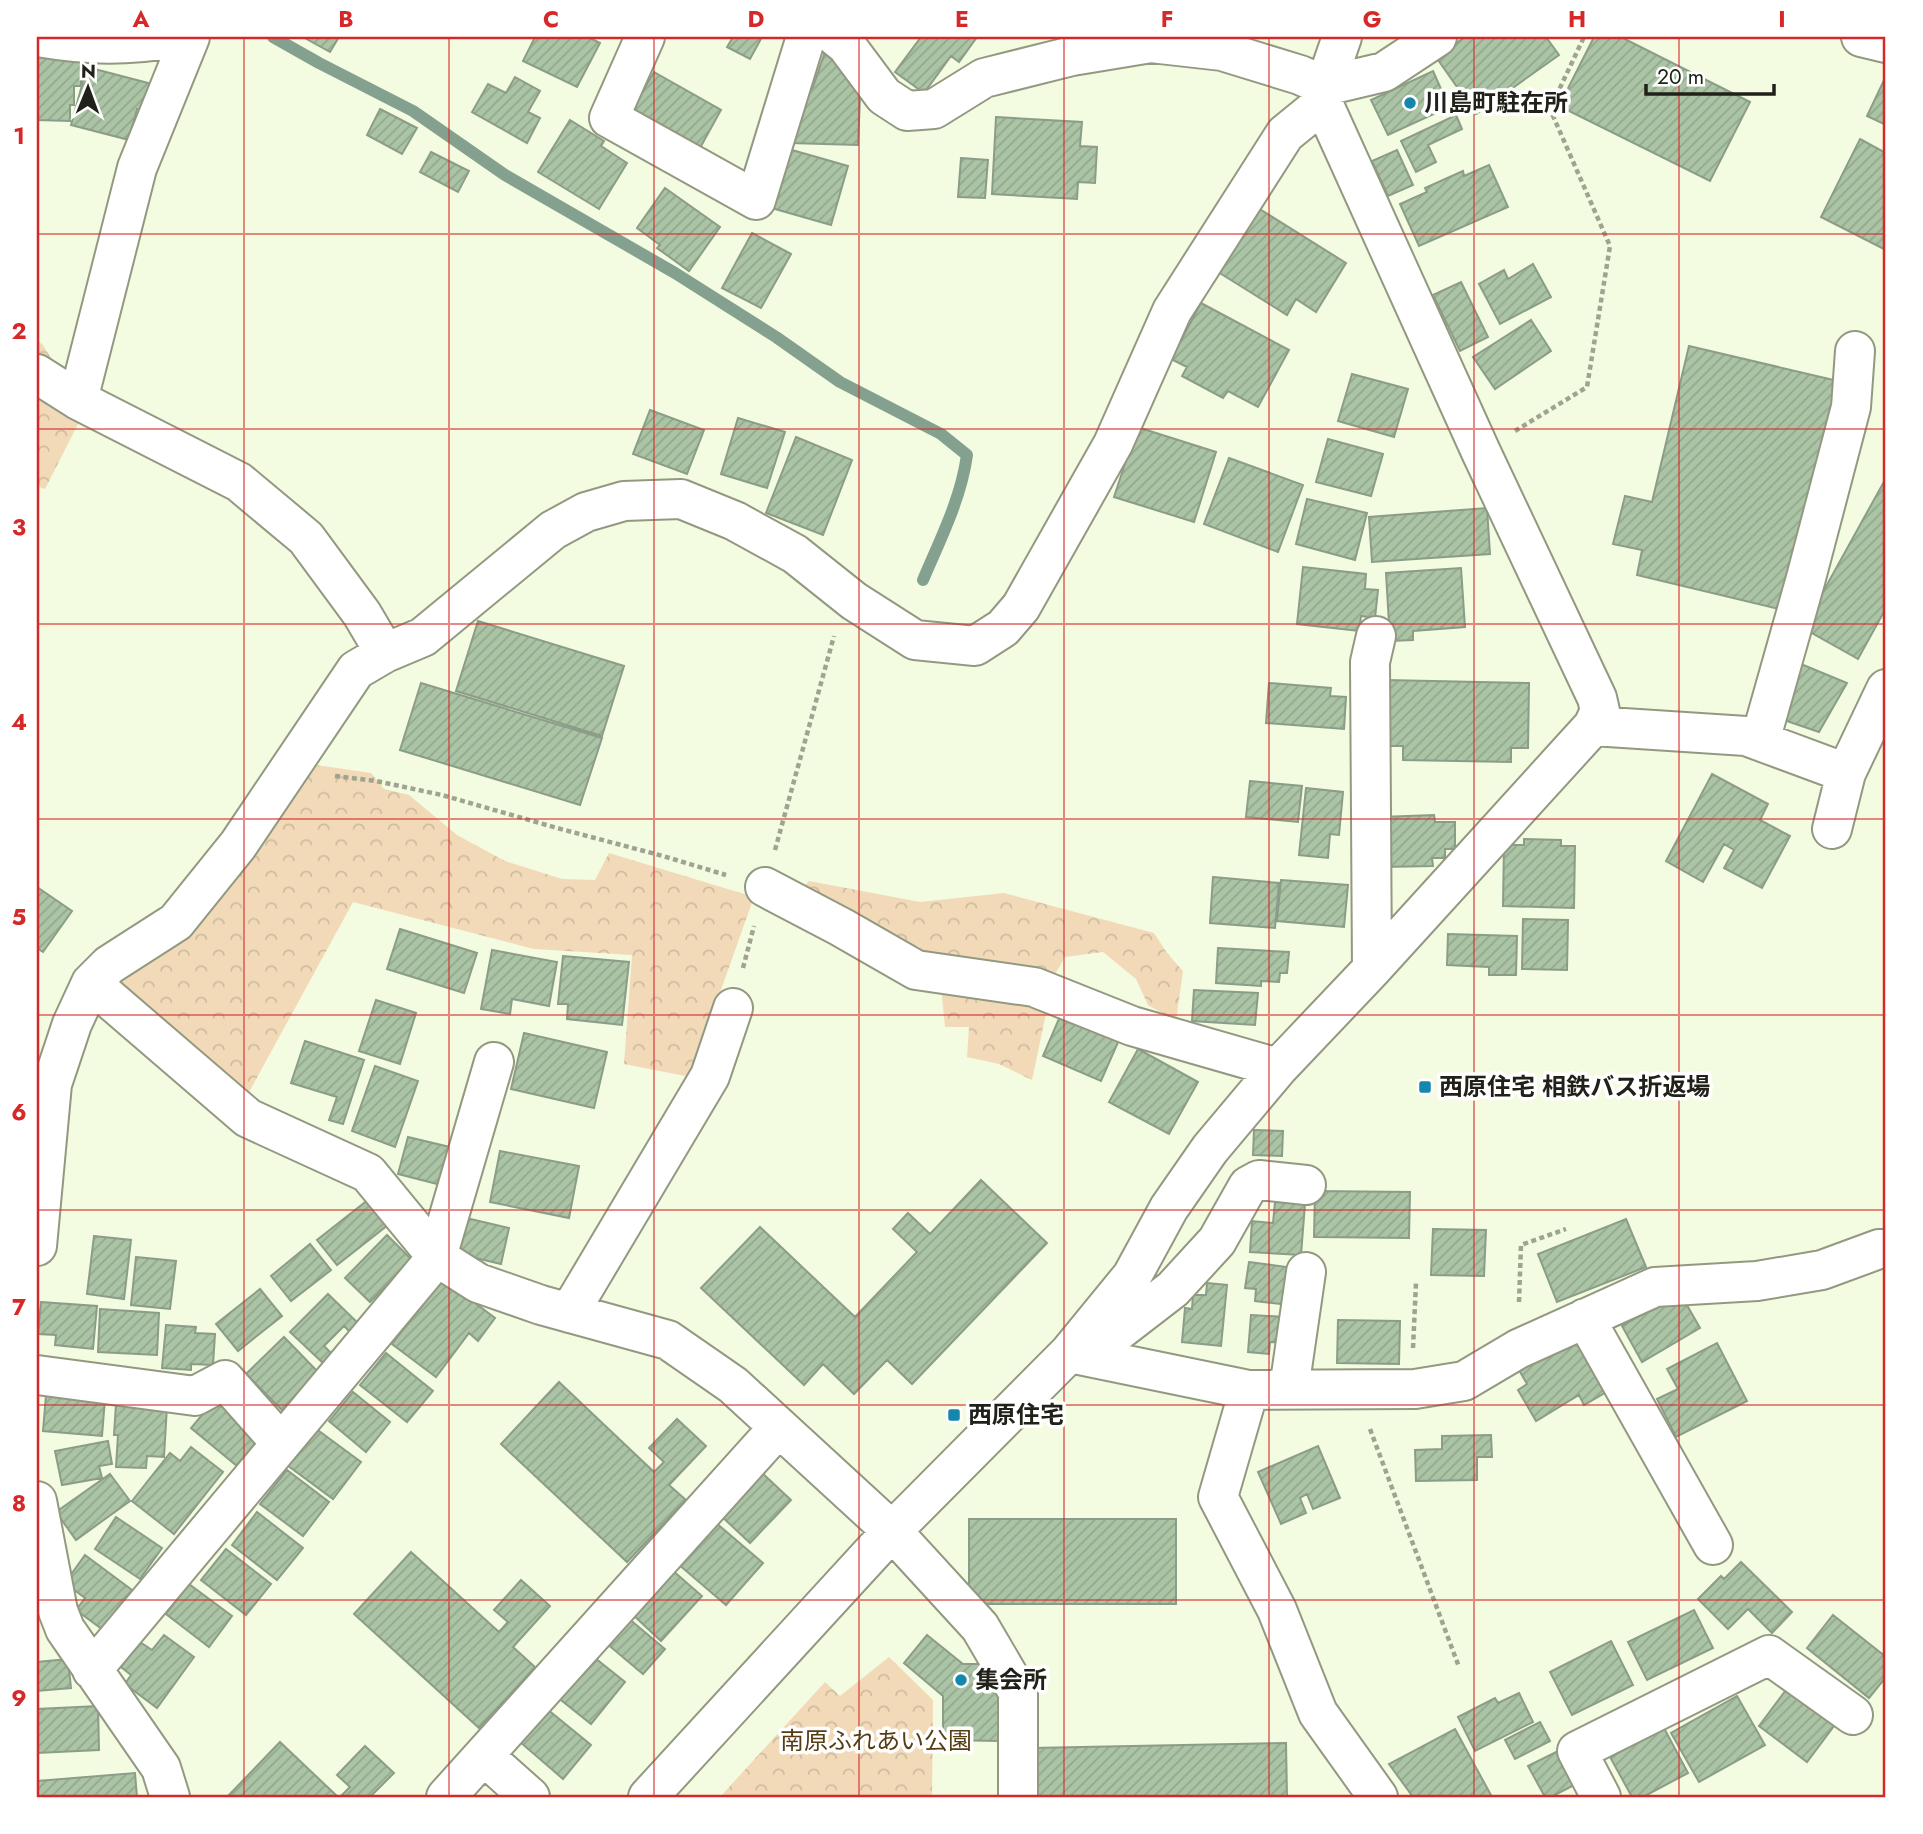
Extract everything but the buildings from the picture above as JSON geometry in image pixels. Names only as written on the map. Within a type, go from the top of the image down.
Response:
[{"type":"street","points":[[38,37],[107,45],[145,43],[180,37]]},
{"type":"street","points":[[78,400],[137,168],[190,37]]},
{"type":"street","points":[[645,37],[609,118],[756,200],[806,37]]},
{"type":"street","points":[[836,37],[884,96],[907,111],[934,109],[985,78],[1072,57],[1151,43],[1222,51],[1300,75],[1324,95],[1482,452],[1597,698],[1600,711],[1593,726],[1278,1069],[1210,1149],[1169,1208],[1132,1276],[1078,1355]]},
{"type":"street","points":[[1324,95],[1342,37]]},
{"type":"street","points":[[37,1245],[52,1084],[72,1024],[91,984],[109,965],[176,922],[238,845],[356,670],[385,653],[423,637],[553,530],[586,512],[624,501],[681,499],[734,521],[795,554],[845,594],[915,640],[975,646],[1003,628],[1021,607],[1113,444],[1172,311],[1285,134],[1324,95],[1384,72],[1437,37]]},
{"type":"street","points":[[1861,37],[1886,43]]},
{"type":"street","points":[[1760,741],[1851,407],[1855,351]]},
{"type":"street","points":[[37,374],[78,400],[239,482],[306,538],[362,614],[385,653]]},
{"type":"street","points":[[1372,969],[1370,662],[1376,636]]},
{"type":"street","points":[[1832,829],[1846,773],[1886,689]]},
{"type":"street","points":[[1593,726],[1746,736],[1846,773]]},
{"type":"street","points":[[765,887],[916,970],[1034,987],[1132,1026],[1278,1069]]},
{"type":"street","points":[[91,984],[248,1118],[368,1173],[437,1257],[478,1283],[541,1305],[668,1340],[733,1385],[892,1531],[980,1627],[1018,1692],[1018,1797]]},
{"type":"street","points":[[569,1313],[710,1076],[733,1008]]},
{"type":"street","points":[[92,1670],[437,1257],[494,1062]]},
{"type":"street","points":[[648,1797],[892,1531],[1078,1355],[1173,1289],[1217,1241],[1248,1186],[1259,1181],[1306,1185]]},
{"type":"street","points":[[1078,1355],[1249,1390],[1415,1389],[1464,1381],[1518,1349],[1655,1287],[1770,1279],[1822,1270],[1879,1249],[1886,1249]]},
{"type":"street","points":[[1289,1389],[1306,1272]]},
{"type":"street","points":[[1586,1318],[1713,1545]]},
{"type":"street","points":[[37,1375],[195,1396],[225,1380],[281,1443]]},
{"type":"street","points":[[1249,1390],[1218,1497],[1278,1611],[1318,1713],[1378,1797]]},
{"type":"street","points":[[446,1797],[779,1427]]},
{"type":"street","points":[[37,1501],[58,1611],[51,1632],[92,1670],[161,1768],[170,1797]]},
{"type":"street","points":[[1601,1797],[1577,1751],[1769,1655],[1853,1714]]},
{"type":"street","points":[[484,1756],[530,1797]]},
{"type":"path","points":[[1482,452],[1587,387],[1610,246],[1550,109],[1584,37]]},
{"type":"path","points":[[743,968],[845,594]]},
{"type":"path","points":[[289,770],[376,781],[442,794],[765,887]]},
{"type":"path","points":[[1518,1349],[1521,1245],[1566,1229]]},
{"type":"path","points":[[1415,1389],[1413,1349],[1416,1283]]},
{"type":"path","points":[[1355,1388],[1459,1667]]},
{"type":"green space","points":[[37,341],[42,344],[61,373],[80,420],[45,489],[37,486]]},
{"type":"green space","points":[[303,763],[371,773],[384,789],[409,795],[457,835],[505,861],[562,879],[595,880],[609,853],[754,897],[690,1077],[624,1064],[632,955],[534,949],[353,902],[242,1105],[109,984]]},
{"type":"green space","points":[[809,881],[920,902],[1004,893],[1154,933],[1183,971],[1176,1021],[1148,1005],[1136,979],[1103,952],[1065,957],[1054,976],[1032,1080],[999,1064],[967,1057],[969,1027],[945,1027],[941,986],[910,981],[920,947],[877,934],[800,891]]},
{"type":"green space","name":"南原ふれあい公園","points":[[889,1657],[933,1700],[932,1797],[720,1797],[825,1682],[840,1696]]},
{"type":"waterway","points":[[273,37],[413,111],[505,175],[675,273],[776,337],[840,382],[941,434],[967,455],[955,503],[923,580]]},
{"type":"place","name":"川島町駐在所","points":[[1410,103]]},
{"type":"place","name":"西原住宅 相鉄バス折返場","points":[[1425,1087]]},
{"type":"place","name":"西原住宅","points":[[954,1415]]},
{"type":"place","name":"集会所","points":[[961,1680]]}]
